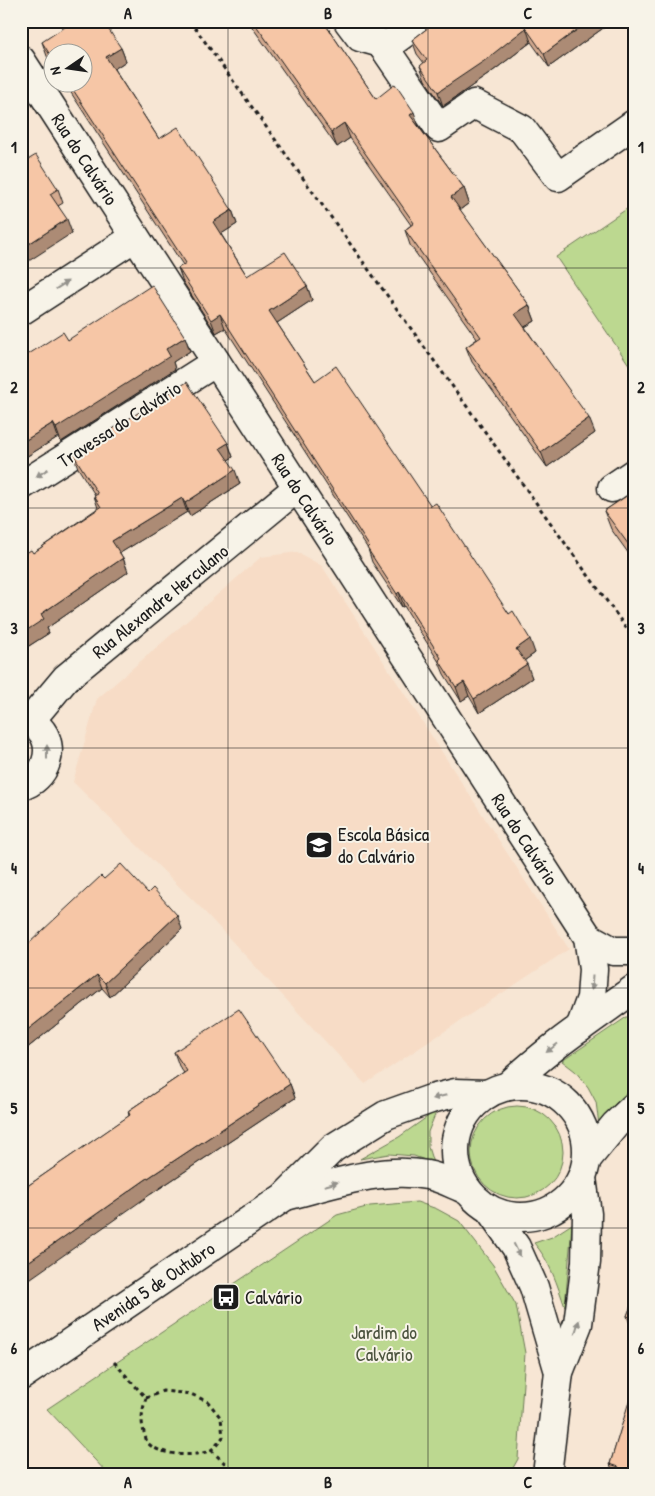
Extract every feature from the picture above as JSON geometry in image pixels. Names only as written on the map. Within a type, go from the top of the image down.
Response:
[{"type":"street","points":[[348,21],[360,37],[381,43],[439,128],[474,104],[522,129],[558,177],[634,124]]},
{"type":"street","points":[[384,48],[421,21]]},
{"type":"street","name":"Rua do Calvário","points":[[21,60],[588,937],[593,969],[591,998],[580,1028]]},
{"type":"street","points":[[21,311],[135,237]]},
{"type":"street","name":"Travessa do Calvário","points":[[21,486],[216,362]]},
{"type":"street","name":"Rua Alexandre Herculano","points":[[21,786],[34,780],[42,772],[47,762],[48,750],[46,739],[40,729],[26,720],[66,678],[297,488]]},
{"type":"street","name":"Rua do Calvário","points":[[588,937],[613,951],[634,951]]},
{"type":"street","points":[[497,1090],[530,1085],[551,1091],[568,1104],[581,1122],[587,1143],[584,1168],[579,1186],[564,1202],[545,1214],[524,1219],[502,1216],[482,1206],[466,1190],[457,1170],[455,1148],[459,1127],[470,1108],[634,989]]},
{"type":"street","name":"Avenida 5 de Outubro","points":[[21,1376],[284,1197],[333,1148],[386,1115],[431,1098],[455,1093],[497,1090]]},
{"type":"street","points":[[547,1475],[559,1372],[578,1324],[586,1262],[587,1214],[584,1168],[615,1125],[634,1107]]},
{"type":"street","name":"Avenida 5 de Outubro","points":[[284,1197],[345,1181],[393,1172],[428,1175],[466,1190]]},
{"type":"street","points":[[490,1210],[516,1247],[534,1287],[559,1372]]},
{"type":"path","points":[[190,21],[634,639]]},
{"type":"path","points":[[114,1362],[146,1398]]},
{"type":"path","points":[[163,1391],[191,1394],[208,1402],[221,1418],[223,1437],[211,1450],[195,1454],[161,1451],[147,1442],[142,1426],[142,1410],[146,1398],[163,1391]]},
{"type":"path","points":[[211,1450],[237,1475]]},
{"type":"shaded area","name":"Escola Básica do Calvário","points":[[297,552],[322,566],[569,949],[365,1084],[201,908],[73,782],[97,699],[261,557]]},
{"type":"green space","points":[[634,204],[634,372],[556,257]]},
{"type":"green space","points":[[634,1012],[634,1086],[615,1104],[599,1125],[596,1102],[588,1087],[575,1071],[562,1061]]},
{"type":"green space","points":[[517,1106],[535,1109],[550,1119],[560,1134],[563,1152],[560,1170],[550,1185],[535,1195],[517,1198],[499,1195],[484,1185],[474,1170],[471,1152],[474,1134],[484,1119],[499,1109]]},
{"type":"green space","points":[[437,1110],[428,1132],[428,1147],[433,1163],[414,1156],[389,1154],[360,1159],[399,1137]]},
{"type":"green space","name":"Jardim do Calvário","points":[[417,1202],[437,1209],[459,1221],[493,1265],[516,1305],[525,1353],[518,1459],[509,1475],[109,1475],[47,1409],[337,1215],[370,1206]]},
{"type":"green space","points":[[572,1224],[565,1307],[549,1265],[534,1243],[552,1237]]},
{"type":"building","points":[[74,21],[103,21],[121,48],[106,57],[159,139],[178,127],[232,210],[213,222],[247,276],[285,252],[307,286],[269,311],[315,381],[336,366],[431,506],[436,503],[509,614],[513,611],[530,639],[516,649],[527,664],[474,699],[464,682],[456,687],[439,660],[441,658],[399,592],[397,594],[367,548],[369,546],[220,314],[211,320],[178,268],[186,263],[75,92],[92,92],[92,42],[42,42]]},
{"type":"building","points":[[253,21],[323,21],[376,99],[395,84],[414,112],[410,115],[464,188],[451,197],[529,305],[515,314],[589,418],[541,452],[466,347],[481,337],[405,230],[414,223],[344,123],[331,132]]},
{"type":"building","points":[[437,21],[521,21],[526,28],[484,61],[438,92],[420,66],[427,60],[412,40]]},
{"type":"building","points":[[521,21],[589,21],[544,54]]},
{"type":"building","points":[[36,155],[58,189],[50,194],[67,219],[21,249],[21,164]]},
{"type":"building","points":[[152,285],[185,337],[166,349],[170,356],[56,428],[53,423],[21,443],[21,359],[63,332],[68,340]]},
{"type":"building","points":[[187,382],[228,443],[220,448],[235,470],[185,503],[182,498],[112,541],[123,558],[41,614],[44,619],[21,634],[21,556],[31,550],[33,553],[101,507],[94,496],[98,494],[73,454]]},
{"type":"building","points":[[634,491],[634,552],[604,511]]},
{"type":"building","points":[[634,792],[634,805],[628,796]]},
{"type":"building","points":[[634,810],[634,822],[628,814]]},
{"type":"building","points":[[121,864],[148,893],[153,888],[177,915],[105,983],[97,975],[21,1035],[21,939],[27,945],[101,876],[104,879]]},
{"type":"building","points":[[239,1009],[290,1084],[145,1180],[21,1267],[21,1179],[26,1187],[130,1115],[128,1111],[187,1071],[174,1052]]},
{"type":"building","points":[[634,1298],[634,1318],[627,1316]]},
{"type":"building","points":[[634,1385],[634,1475],[616,1475],[619,1467],[610,1464]]},
{"type":"place","name":"Escola Básica do Calvário","points":[[319,845]]},
{"type":"place","name":"Calvário","points":[[226,1297]]}]
